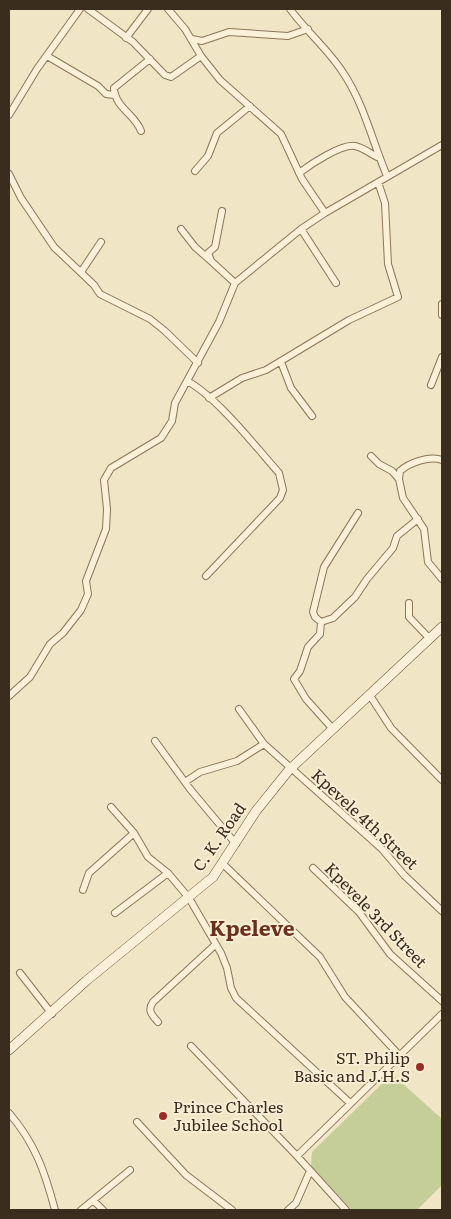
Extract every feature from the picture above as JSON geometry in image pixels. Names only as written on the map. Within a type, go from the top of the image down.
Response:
[{"type":"street","points":[[9,116],[47,56],[80,9]]},
{"type":"street","points":[[88,9],[126,38],[150,59],[159,70],[171,76],[201,56]]},
{"type":"street","points":[[126,38],[148,9]]},
{"type":"street","points":[[168,9],[192,39],[201,56],[220,80],[281,134],[299,173],[325,214]]},
{"type":"street","points":[[290,9],[342,71],[354,90],[387,176]]},
{"type":"street","points":[[192,39],[202,40],[229,32],[288,36],[308,29]]},
{"type":"street","points":[[47,56],[98,86],[106,94],[114,95]]},
{"type":"street","points":[[142,131],[140,126],[119,104],[114,95],[115,86],[150,59]]},
{"type":"street","points":[[195,171],[208,156],[217,133],[250,106]]},
{"type":"street","points":[[9,696],[30,677],[50,644],[63,633],[81,610],[88,594],[86,581],[106,529],[107,510],[104,480],[111,468],[161,438],[172,421],[175,403],[198,364],[219,322],[235,283],[301,229],[387,176],[442,145]]},
{"type":"street","points":[[299,173],[310,164],[349,146],[361,148],[380,158]]},
{"type":"street","points":[[9,174],[21,198],[54,247],[81,272],[100,294],[150,319],[165,331],[198,364]]},
{"type":"street","points":[[209,398],[242,378],[266,370],[281,362],[349,320],[398,297],[388,264],[385,204],[378,182]]},
{"type":"street","points":[[211,261],[208,253],[215,247],[222,222],[222,211]]},
{"type":"street","points":[[181,229],[195,247],[235,283]]},
{"type":"street","points":[[301,229],[336,283]]},
{"type":"street","points":[[81,272],[101,242]]},
{"type":"street","points":[[442,304],[442,315]]},
{"type":"street","points":[[431,385],[442,357]]},
{"type":"street","points":[[281,362],[291,388],[312,416]]},
{"type":"street","points":[[187,381],[197,386],[279,473],[283,490],[280,498],[206,576]]},
{"type":"street","points":[[371,456],[379,464],[392,471],[399,479]]},
{"type":"street","points":[[442,460],[430,459],[405,466],[400,470],[399,479],[403,498],[424,529],[428,562],[442,579]]},
{"type":"street","points":[[321,622],[314,617],[313,612],[324,567],[358,513]]},
{"type":"street","points":[[321,622],[333,618],[355,597],[367,579],[393,548],[397,536],[418,518]]},
{"type":"street","points":[[409,603],[409,617],[430,639]]},
{"type":"street","points":[[321,622],[320,634],[308,647],[300,670],[293,680],[306,699],[332,728]]},
{"type":"street","name":"C. K. Road","points":[[9,1050],[52,1014],[86,981],[213,877],[262,802],[291,768],[442,628]]},
{"type":"street","points":[[369,694],[391,728],[442,780]]},
{"type":"street","name":"Kpevele 4th Street","points":[[239,709],[264,744],[382,850],[404,875],[442,911]]},
{"type":"street","points":[[156,741],[185,782],[236,844]]},
{"type":"street","points":[[185,782],[200,772],[237,761],[264,744]]},
{"type":"street","points":[[111,807],[134,833],[148,857],[168,873],[189,898],[216,944],[227,968],[230,988],[236,998],[350,1103]]},
{"type":"street","points":[[83,890],[89,873],[134,833]]},
{"type":"street","points":[[223,864],[320,957],[344,997],[400,1056]]},
{"type":"street","name":"Kpevele 3rd Street","points":[[313,868],[358,912],[390,954],[442,1000]]},
{"type":"street","points":[[116,913],[168,873]]},
{"type":"street","points":[[158,1022],[150,1013],[149,1007],[216,944]]},
{"type":"street","points":[[20,973],[52,1014]]},
{"type":"street","points":[[298,1156],[442,1014]]},
{"type":"street","points":[[190,1046],[298,1156],[346,1210]]},
{"type":"street","points":[[9,1113],[24,1131],[36,1151],[55,1210]]},
{"type":"street","points":[[136,1122],[186,1174],[232,1210]]},
{"type":"street","points":[[81,1210],[130,1170]]},
{"type":"street","points":[[288,1210],[296,1203],[310,1171]]},
{"type":"street","points":[[94,1201],[103,1210]]},
{"type":"green space","points":[[392,1074],[442,1119],[442,1185],[417,1210],[352,1210],[311,1166],[312,1152]]},
{"type":"place","name":"ST. Philip Basic and J.H.S","points":[[420,1067]]},
{"type":"place","name":"Prince Charles Jubilee School","points":[[163,1116]]},
{"type":"district","name":"Kpeleve","points":[[252,929]]}]
